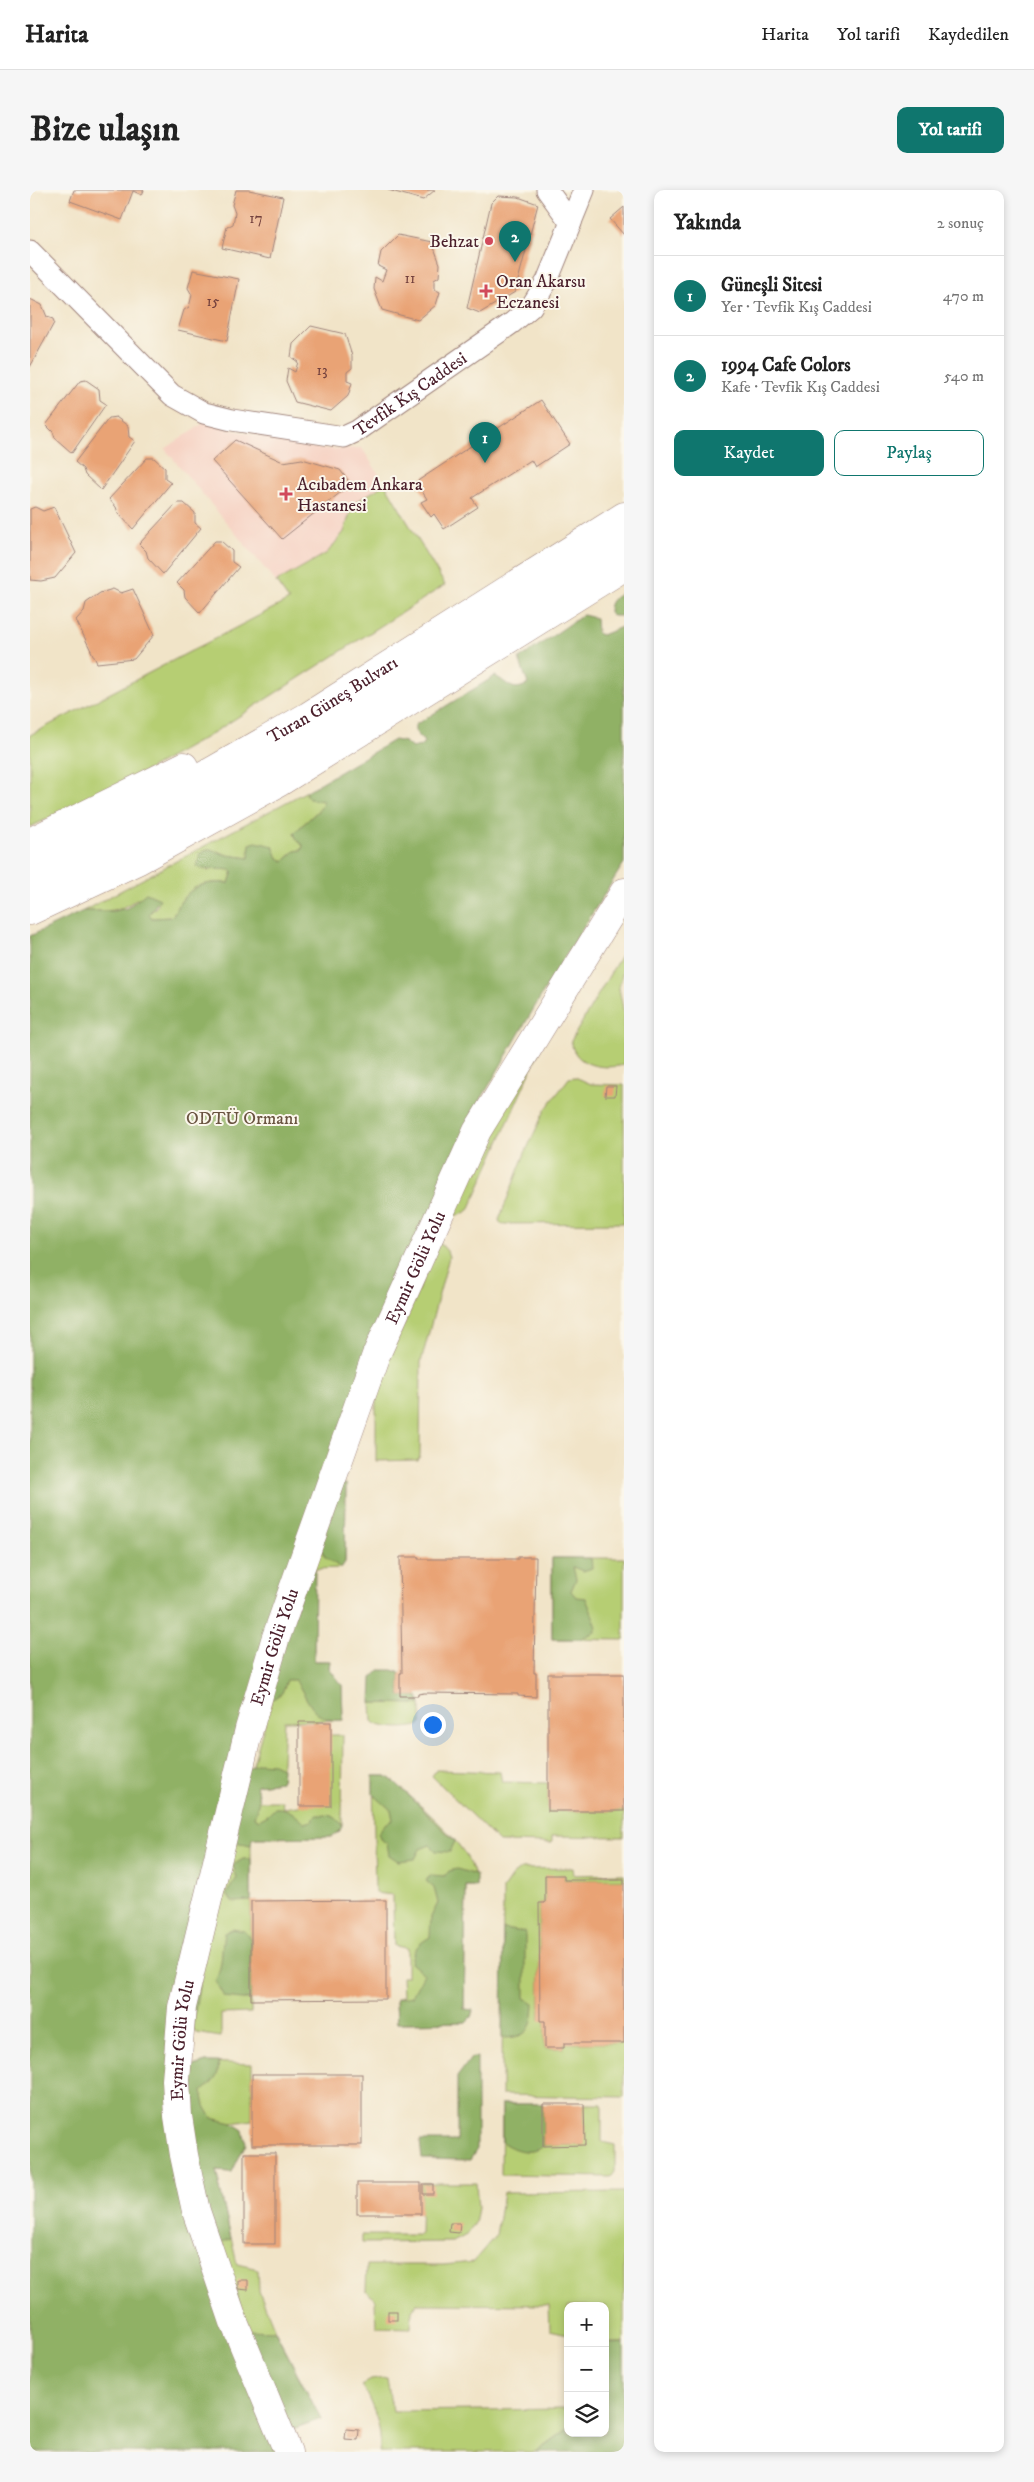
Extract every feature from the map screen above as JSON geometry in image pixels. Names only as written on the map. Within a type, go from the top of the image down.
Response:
[{"type":"main road","points":[[30,842],[121,799],[254,728],[310,695],[624,496]]},
{"type":"main road","name":"Turan Güneş Bulvarı","points":[[30,865],[135,814],[308,716],[624,516]]},
{"type":"main road","name":"Turan Güneş Bulvarı","points":[[30,891],[188,812],[274,763],[624,543]]},
{"type":"main road","points":[[30,911],[139,860],[280,782],[624,567]]},
{"type":"main road","name":"Eymir Gölü Yolu","points":[[288,2452],[234,2322],[194,2202],[184,2155],[177,2098],[178,2043],[184,1998],[249,1730],[275,1640],[376,1355],[477,1131],[624,892]]},
{"type":"street","points":[[547,190],[571,223]]},
{"type":"street","name":"Tevfik Kış Caddesi","points":[[30,251],[172,395],[204,413],[232,420],[344,437],[357,431],[512,323],[531,307],[547,281],[584,190]]},
{"type":"shaded area","name":"Acıbadem Ankara Hastanesi","points":[[205,422],[321,449],[362,448],[385,484],[353,504],[344,532],[327,553],[276,582],[165,449]]},
{"type":"green space","points":[[385,484],[445,585],[205,738],[117,787],[30,827],[30,735],[289,600],[276,582],[327,553],[344,532],[353,504]]},
{"type":"green space","points":[[624,592],[624,616],[613,616],[609,612],[611,602]]},
{"type":"green space","name":"ODTÜ Ormanı","points":[[583,615],[596,618],[597,633],[602,635],[624,626],[624,863],[551,979],[469,1120],[347,1437],[224,1831],[178,2116],[288,2452],[30,2452],[30,936],[83,911],[114,911],[127,908],[146,893],[160,899],[149,914],[152,918],[172,917],[182,900],[194,889],[201,885],[229,883],[233,871],[197,867],[200,853],[210,849],[227,855],[249,858],[250,844],[256,842],[273,846],[278,858],[284,861],[295,851],[302,850],[303,845],[297,840],[294,833],[321,808],[323,801],[309,799],[306,795],[307,791],[394,740],[405,742],[412,748],[421,746],[424,742],[415,731],[415,725],[495,676],[514,688],[523,687],[528,684],[519,659]]},
{"type":"green space","points":[[307,791],[306,795],[323,801],[321,808],[294,833],[297,840],[303,846],[302,850],[295,851],[284,861],[249,849],[250,858],[227,855],[218,851],[207,871],[221,867],[233,871],[229,883],[201,885],[194,889],[182,900],[172,917],[152,918],[149,914],[159,904],[136,899],[118,909],[83,911]]},
{"type":"green space","points":[[624,950],[624,966],[619,988],[624,1014],[624,1065],[607,1067],[590,1064],[577,1056],[571,1041]]},
{"type":"green space","points":[[549,1029],[469,1210],[460,1215],[452,1215],[490,1125]]},
{"type":"green space","points":[[575,1077],[591,1084],[624,1085],[624,1223],[501,1224],[499,1220],[525,1153],[545,1110],[569,1078]]},
{"type":"green space","points":[[439,1242],[447,1251],[449,1257],[421,1362],[420,1456],[417,1460],[376,1461],[376,1396],[379,1382]]},
{"type":"green space","points":[[339,1484],[346,1484],[345,1562],[341,1568],[325,1557],[318,1542]]},
{"type":"green space","points":[[346,1484],[345,1562],[341,1568],[315,1569],[314,1579],[314,1661],[330,1661],[329,1668],[342,1685],[343,1720],[284,1721],[281,1782],[256,1785],[259,1801],[282,1801],[283,1808],[299,1806],[331,1735],[343,1735],[342,1826],[339,1832],[331,1837],[251,1838],[251,2013],[221,2014],[221,2037],[196,2033],[189,2025],[211,1909],[312,1561]]},
{"type":"green space","points":[[552,1558],[624,1558],[624,1640],[552,1639]]},
{"type":"green space","points":[[552,1558],[591,1558],[592,1568],[583,1571],[573,1567],[576,1579],[571,1591],[576,1597],[586,1598],[597,1627],[595,1632],[580,1639],[552,1639]]},
{"type":"green space","points":[[315,1569],[314,1661],[330,1661],[329,1668],[342,1685],[343,1720],[324,1718],[318,1714],[308,1702],[295,1680],[287,1680],[282,1693],[273,1699],[268,1694],[308,1572]]},
{"type":"green space","points":[[379,1670],[393,1670],[400,1673],[400,1696],[418,1696],[421,1704],[371,1703],[372,1678]]},
{"type":"green space","points":[[371,1703],[421,1704],[421,1724],[412,1727],[396,1728],[375,1724],[372,1721]]},
{"type":"green space","points":[[259,1763],[273,1764],[282,1768],[281,1782],[256,1785],[259,1801],[254,1817],[259,1820],[275,1808],[288,1810],[305,1823],[312,1821],[317,1815],[329,1816],[335,1818],[342,1826],[339,1832],[331,1837],[252,1838],[251,1845],[229,1841],[247,1768]]},
{"type":"green space","points":[[436,1770],[500,1772],[502,1782],[548,1783],[548,1811],[624,1811],[624,1837],[552,1836],[552,1843],[499,1842],[432,1776]]},
{"type":"green space","points":[[373,1776],[386,1776],[433,1817],[458,1844],[474,1872],[476,1886],[466,1886],[464,2009],[473,2010],[471,2017],[466,2022],[397,2023],[396,1999],[403,1996],[402,1977],[407,1977],[407,1948],[394,1946],[393,1895],[375,1893]]},
{"type":"green space","points":[[373,1776],[386,1776],[396,1783],[455,1841],[450,1852],[436,1851],[430,1845],[420,1849],[415,1859],[398,1861],[389,1855],[387,1843],[381,1840],[378,1833],[385,1824],[393,1820],[391,1810],[373,1794]]},
{"type":"green space","points":[[243,1859],[251,1859],[251,1901],[232,1902],[226,1894],[237,1878],[233,1865]]},
{"type":"green space","points":[[573,1868],[574,1875],[624,1874],[624,1880],[564,1880],[564,1875],[545,1876],[545,1903],[539,1903],[540,2020],[545,2021],[545,2048],[564,2048],[564,2043],[624,2043],[624,2097],[502,2095],[503,1889],[512,1876],[521,1869]]},
{"type":"green space","points":[[457,1869],[476,1875],[476,1886],[466,1886],[464,2009],[473,2010],[471,2017],[466,2022],[397,2023],[396,1999],[412,1996],[424,1974],[411,1963],[417,1947],[430,1937],[431,1917],[438,1903],[434,1888],[426,1881],[430,1875],[445,1876],[449,1871]]},
{"type":"green space","points":[[232,1929],[244,1931],[251,1940],[251,2000],[224,1997],[215,1981],[221,1965],[224,1933]]},
{"type":"green space","points":[[503,1929],[525,1932],[525,1998],[534,2003],[531,2025],[528,2030],[524,2034],[511,2038],[502,2038]]},
{"type":"green space","points":[[477,2057],[477,2149],[470,2160],[422,2159],[420,2141],[457,2141],[457,2077],[471,2058]]},
{"type":"green space","points":[[206,2062],[252,2064],[252,2120],[232,2123],[232,2172],[216,2171],[237,2264],[258,2269],[259,2291],[275,2330],[321,2419],[286,2431],[225,2277],[190,2067]]},
{"type":"green space","points":[[206,2062],[218,2062],[218,2072],[210,2085],[202,2091],[205,2106],[212,2118],[232,2123],[243,2130],[246,2143],[232,2172],[216,2171],[231,2239],[214,2245],[183,2112],[190,2067]]},
{"type":"green space","points":[[502,2104],[543,2104],[543,2146],[584,2145],[584,2104],[602,2104],[602,2142],[615,2145],[615,2172],[611,2177],[501,2175]]},
{"type":"green space","points":[[502,2104],[543,2104],[543,2146],[533,2151],[522,2151],[502,2142]]},
{"type":"green space","points":[[421,2183],[476,2183],[478,2208],[475,2223],[468,2234],[452,2242],[362,2243],[362,2235],[420,2235]]},
{"type":"green space","points":[[624,2192],[624,2343],[609,2343],[609,2302],[564,2302],[564,2333],[550,2330],[549,2305],[416,2304],[412,2310],[411,2328],[376,2327],[375,2300],[366,2290],[367,2265],[444,2265],[473,2262],[496,2235],[503,2193]]},
{"type":"green space","points":[[245,2330],[275,2331],[321,2419],[286,2431]]},
{"type":"green space","points":[[624,2343],[624,2452],[535,2452],[564,2431],[564,2437],[609,2437],[609,2344]]},
{"type":"green space","points":[[387,2378],[392,2411],[564,2409],[564,2431],[535,2452],[379,2452],[380,2434],[378,2426],[373,2409],[362,2385],[371,2380]]},
{"type":"building","points":[[74,190],[144,190],[142,195],[133,191],[122,220],[70,201]]},
{"type":"building","points":[[236,190],[249,190],[283,197],[270,259],[222,248],[227,227],[233,224],[235,213],[232,205]]},
{"type":"building","points":[[388,190],[435,190],[423,200]]},
{"type":"building","points":[[498,196],[518,197],[538,204],[515,292],[480,313],[467,308],[491,203]]},
{"type":"building","points":[[624,207],[624,235],[610,219]]},
{"type":"building","points":[[398,235],[432,242],[440,264],[439,277],[434,280],[434,289],[440,292],[436,305],[418,320],[382,310],[374,289],[375,277],[382,281],[386,270],[378,266],[381,252]]},
{"type":"building","points":[[193,270],[239,279],[227,341],[178,330],[184,310],[189,307],[192,295],[188,288]]},
{"type":"building","points":[[30,299],[42,305],[47,317],[53,319],[54,323],[30,367]]},
{"type":"building","points":[[311,326],[345,334],[352,356],[352,368],[347,372],[347,381],[352,383],[348,396],[331,411],[295,402],[286,381],[288,368],[295,372],[298,362],[291,357],[293,344]]},
{"type":"building","points":[[86,380],[99,389],[100,400],[106,404],[72,453],[55,438],[53,432],[46,425],[80,381]]},
{"type":"building","points":[[541,400],[570,444],[535,467],[531,460],[472,498],[478,507],[444,529],[434,514],[431,517],[421,502],[427,499],[416,482]]},
{"type":"building","points":[[116,417],[128,426],[129,437],[135,441],[101,490],[85,475],[83,469],[75,462],[109,418]]},
{"type":"building","points":[[235,440],[283,462],[302,459],[340,470],[351,484],[282,539],[212,461]]},
{"type":"building","points":[[147,458],[154,458],[165,468],[165,479],[171,483],[133,529],[118,513],[116,507],[109,499]]},
{"type":"building","points":[[177,503],[184,503],[195,513],[195,523],[201,528],[163,574],[148,558],[146,551],[139,544]]},
{"type":"building","points":[[35,507],[43,511],[54,507],[76,553],[55,578],[41,581],[30,580],[30,509]]},
{"type":"building","points":[[215,541],[221,541],[232,551],[232,562],[239,567],[200,613],[185,597],[184,590],[177,583]]},
{"type":"building","points":[[113,589],[121,593],[133,589],[154,635],[134,659],[97,663],[76,620],[84,611],[86,603],[100,593]]},
{"type":"building","points":[[606,1086],[616,1086],[615,1096],[605,1096]]},
{"type":"building","points":[[400,1557],[418,1557],[418,1559],[518,1559],[518,1557],[536,1557],[534,1673],[536,1673],[536,1697],[518,1696],[518,1694],[424,1693],[418,1694],[418,1696],[400,1696],[400,1673],[402,1673]]},
{"type":"building","points":[[548,1674],[624,1674],[624,1811],[548,1811]]},
{"type":"building","points":[[299,1722],[331,1722],[331,1806],[299,1806]]},
{"type":"building","points":[[545,1875],[564,1875],[564,1880],[624,1880],[624,2043],[564,2043],[564,2048],[545,2048],[545,2021],[540,2021],[539,1903],[545,1903]]},
{"type":"building","points":[[386,1900],[386,1999],[251,2000],[251,1901]]},
{"type":"building","points":[[252,2074],[362,2074],[362,2145],[252,2145]]},
{"type":"building","points":[[543,2104],[584,2104],[585,2145],[543,2146]]},
{"type":"building","points":[[244,2153],[275,2153],[275,2244],[244,2244]]},
{"type":"building","points":[[357,2183],[421,2183],[421,2214],[357,2214]]},
{"type":"building","points":[[423,2184],[433,2184],[433,2194],[423,2194]]},
{"type":"building","points":[[450,2223],[460,2223],[459,2233],[449,2232]]},
{"type":"building","points":[[238,2280],[248,2280],[248,2290],[238,2289]]},
{"type":"building","points":[[388,2311],[397,2311],[397,2320],[388,2320]]},
{"type":"building","points":[[346,2429],[359,2430],[358,2440],[345,2439]]},
{"type":"place","name":"Behzat","points":[[489,241]]},
{"type":"place","name":"1994 Cafe Colors","points":[[515,262]]},
{"type":"place","name":"Oran Akarsu Eczanesi","points":[[486,291]]},
{"type":"place","name":"Güneşli Sitesi","points":[[485,463]]},
{"type":"place","name":"Acıbadem Ankara Hastanesi","points":[[286,494]]}]
